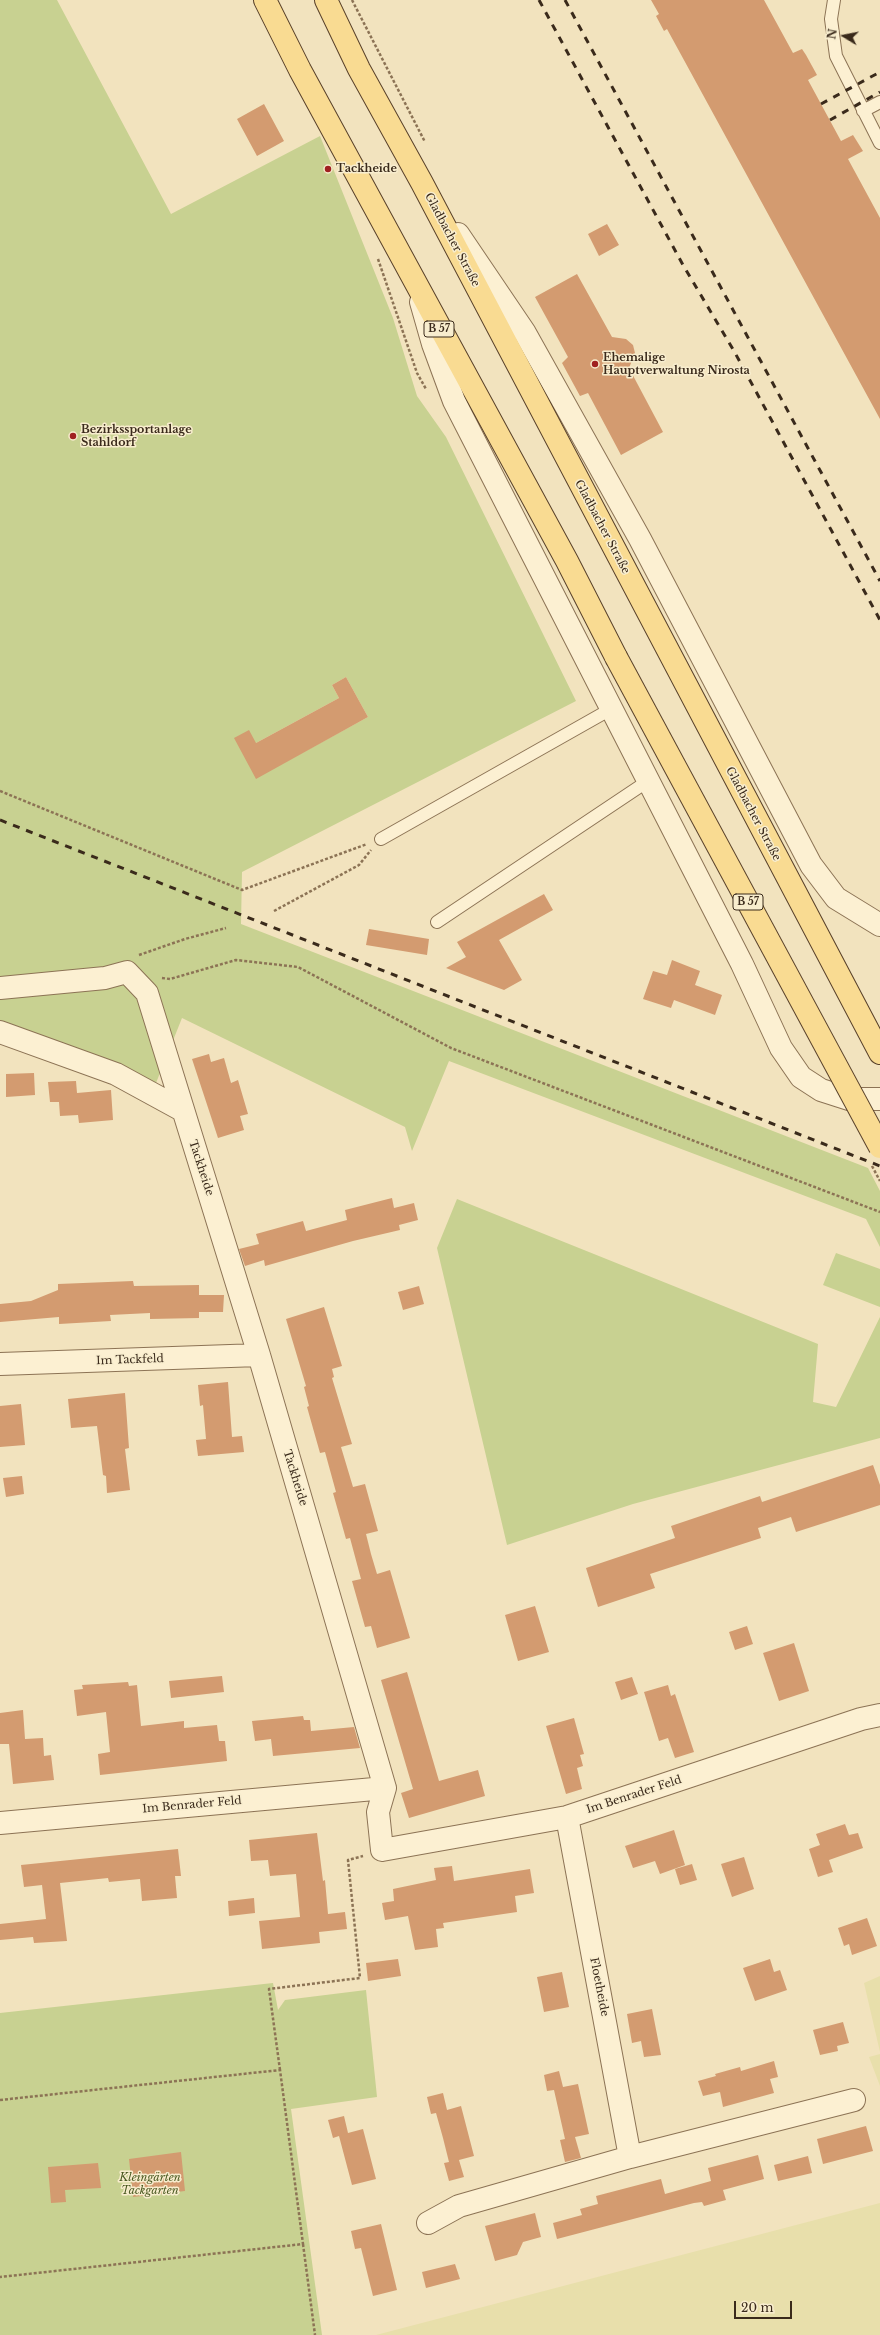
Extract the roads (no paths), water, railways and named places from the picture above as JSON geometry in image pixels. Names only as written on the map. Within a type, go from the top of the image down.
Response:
[{"type":"main road","name":"B 57","points":[[266,0],[300,70],[567,561],[616,657],[880,1147]]},
{"type":"main road","name":"Gladbacher Straße","points":[[326,0],[359,69],[422,183],[645,610],[880,1053]]},
{"type":"street","points":[[422,183],[529,340],[640,539],[811,865],[836,898],[880,925]]},
{"type":"street","points":[[418,289],[433,344],[454,401],[742,964],[781,1048],[801,1077],[821,1090],[849,1099],[880,1099]]},
{"type":"street","name":"Tackheide","points":[[0,988],[105,978],[127,972],[147,993],[259,1356],[385,1788]]},
{"type":"street","points":[[0,1032],[116,1074],[182,1110]]},
{"type":"street","name":"Im Tackfeld","points":[[0,1364],[259,1356]]},
{"type":"street","name":"Im Benrader Feld","points":[[0,1823],[385,1788],[378,1812],[382,1850],[567,1817],[861,1719],[880,1715]]},
{"type":"street","name":"Floetheide","points":[[567,1817],[630,2157]]},
{"type":"street","points":[[428,2223],[459,2206],[630,2157],[854,2100]]},
{"type":"lane","points":[[834,0],[831,19],[836,56],[880,143]]},
{"type":"lane","points":[[863,111],[880,102]]},
{"type":"lane","points":[[381,839],[611,709]]},
{"type":"lane","points":[[437,922],[648,781]]},
{"type":"railway","points":[[539,0],[683,265],[734,351],[880,620]]},
{"type":"railway","points":[[565,0],[880,581]]},
{"type":"railway","points":[[821,104],[880,72]]},
{"type":"railway","points":[[830,120],[880,92]]},
{"type":"railway","points":[[0,820],[880,1166]]},
{"type":"place","name":"Tackheide","points":[[328,169]]},
{"type":"place","name":"Ehemalige Hauptverwaltung Nirosta","points":[[595,364]]},
{"type":"place","name":"Bezirkssportanlage Stahldorf","points":[[73,436]]},
{"type":"park label","name":"Kleingärten Tackgarten","points":[[150,2184]]}]
